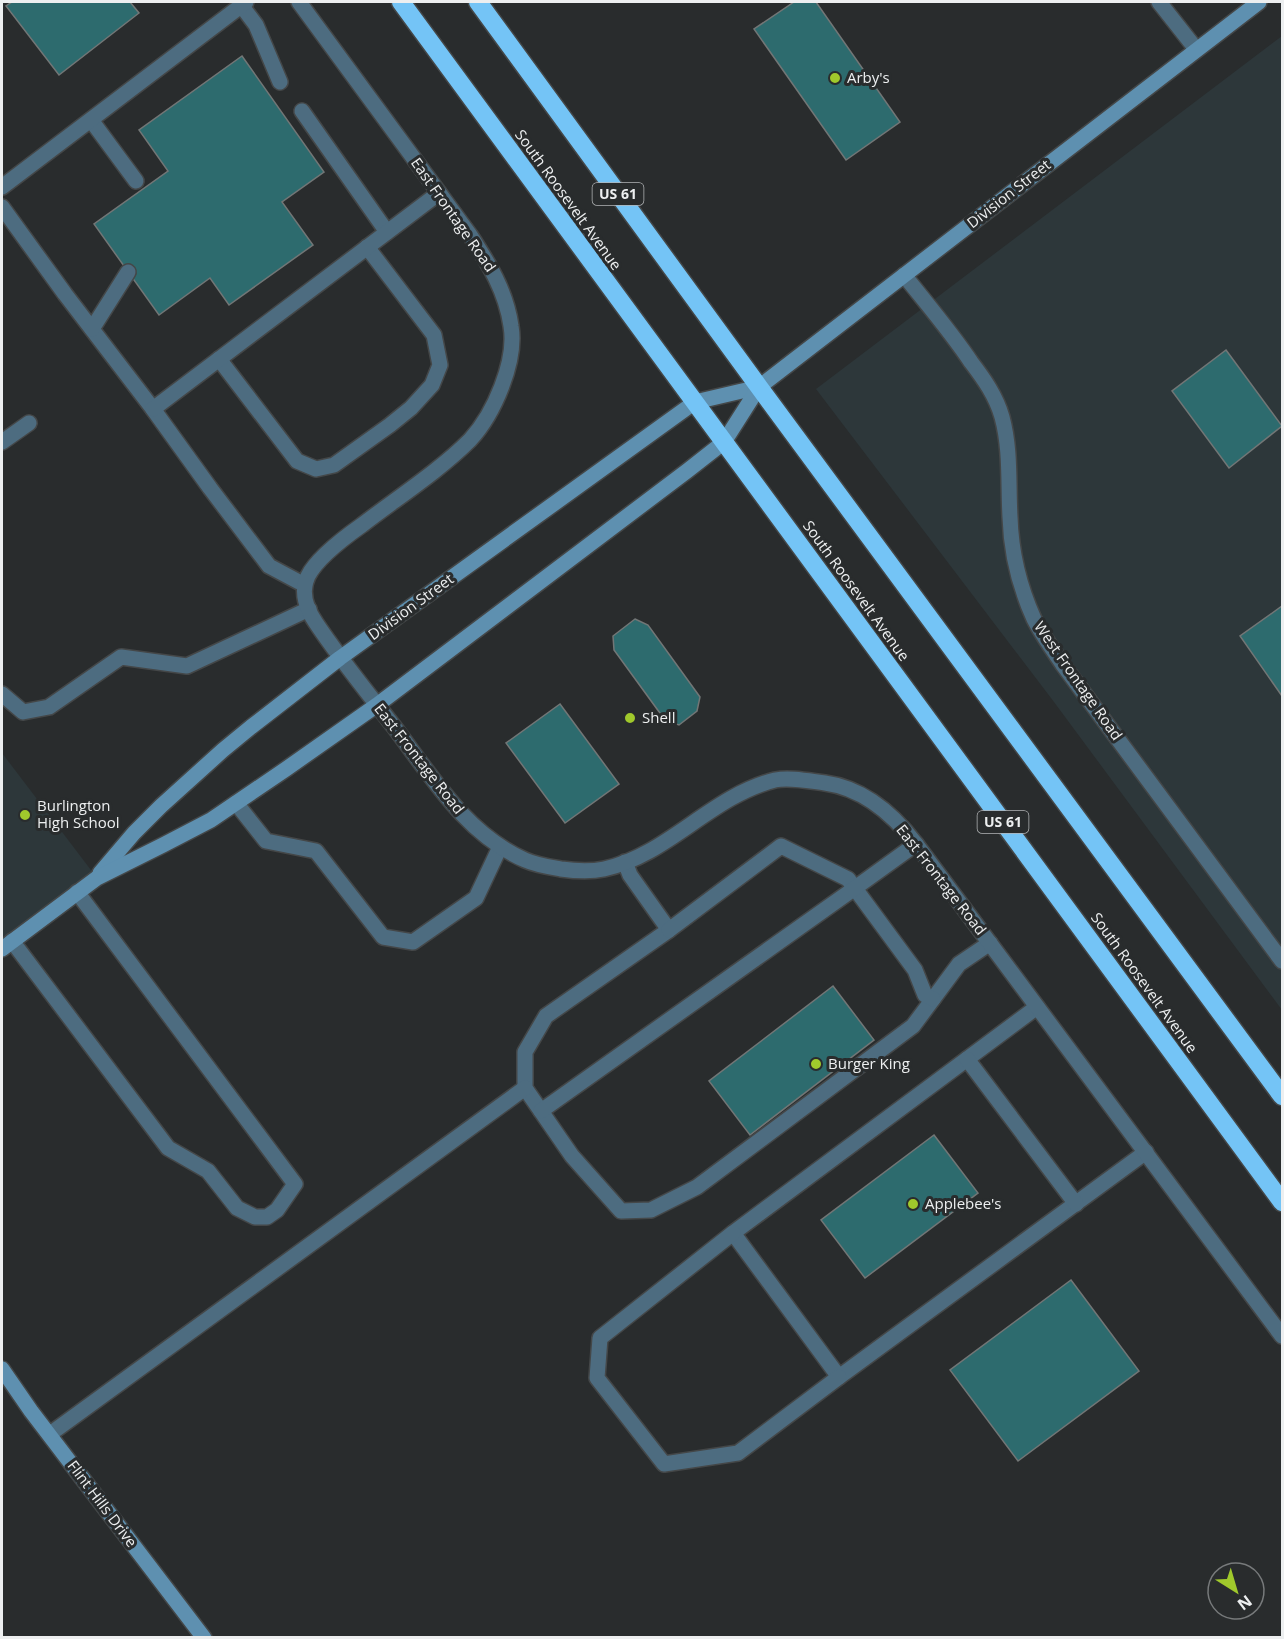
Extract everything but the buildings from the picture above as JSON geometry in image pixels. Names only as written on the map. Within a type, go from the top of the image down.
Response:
[{"type":"highway","name":"South Roosevelt Avenue","points":[[401,2],[1282,1202]]},
{"type":"highway","name":"US 61","points":[[478,2],[1282,1096]]},
{"type":"main road","name":"Division Street","points":[[7,945],[96,878],[197,828],[377,705],[724,442],[759,387],[1259,2]]},
{"type":"main road","name":"Division Street","points":[[96,878],[134,833],[182,786],[222,750],[340,658],[695,402],[759,387]]},
{"type":"main road","name":"Flint Hills Drive","points":[[2,1369],[204,1638]]},
{"type":"street","name":"East Frontage Road","points":[[299,2],[471,235],[491,267],[504,295],[512,327],[512,350],[505,380],[490,410],[471,438],[444,463],[345,538],[315,566],[307,578],[305,602],[313,619],[340,658],[459,812],[500,847],[527,861],[576,871],[603,870],[652,849],[729,798],[779,779],[839,785],[864,796],[888,813],[916,844],[1282,1336]]},
{"type":"street","points":[[1160,2],[1196,49]]},
{"type":"street","points":[[2,187],[244,3],[280,82]]},
{"type":"street","points":[[302,111],[387,232]]},
{"type":"street","points":[[91,120],[136,181]]},
{"type":"street","points":[[153,409],[440,193]]},
{"type":"street","points":[[2,207],[269,566],[305,584]]},
{"type":"street","points":[[219,359],[297,461],[316,469],[334,465],[390,425],[411,408],[432,385],[440,365],[434,335],[368,247]]},
{"type":"street","points":[[92,329],[128,272]]},
{"type":"street","name":"West Frontage Road","points":[[904,275],[966,353],[993,393],[1002,416],[1006,434],[1010,519],[1016,562],[1022,587],[1034,619],[1063,665],[1282,961]]},
{"type":"street","points":[[2,442],[28,423]]},
{"type":"street","points":[[2,694],[23,712],[49,707],[121,657],[187,666],[309,609]]},
{"type":"street","points":[[236,803],[266,841],[316,851],[383,937],[413,942],[476,898],[500,847]]},
{"type":"street","points":[[542,1111],[916,844]]},
{"type":"street","points":[[933,999],[925,995],[915,970],[848,879],[781,846],[669,930],[546,1016],[525,1052],[525,1088],[572,1156],[621,1211],[651,1210],[697,1187],[913,1026],[959,964],[990,943]]},
{"type":"street","points":[[625,862],[630,874],[669,930]]},
{"type":"street","points":[[7,945],[168,1148],[208,1172],[237,1208],[255,1216],[267,1217],[272,1214],[295,1184],[77,892]]},
{"type":"street","points":[[1037,1007],[733,1233],[600,1338],[597,1378],[664,1464],[738,1454],[839,1377],[1146,1152]]},
{"type":"street","points":[[967,1059],[1076,1204]]},
{"type":"street","points":[[50,1434],[525,1088]]},
{"type":"street","points":[[733,1233],[839,1377]]},
{"type":"shaded area","points":[[1282,36],[1282,1010],[1054,702],[816,389]]},
{"type":"shaded area","name":"Burlington High School","points":[[2,753],[97,878],[2,949]]},
{"type":"place","name":"Arby's","points":[[835,78]]},
{"type":"place","name":"Shell","points":[[630,718]]},
{"type":"place","name":"Burlington High School","points":[[25,815]]},
{"type":"place","name":"Burger King","points":[[816,1064]]},
{"type":"place","name":"Applebee's","points":[[913,1204]]}]
